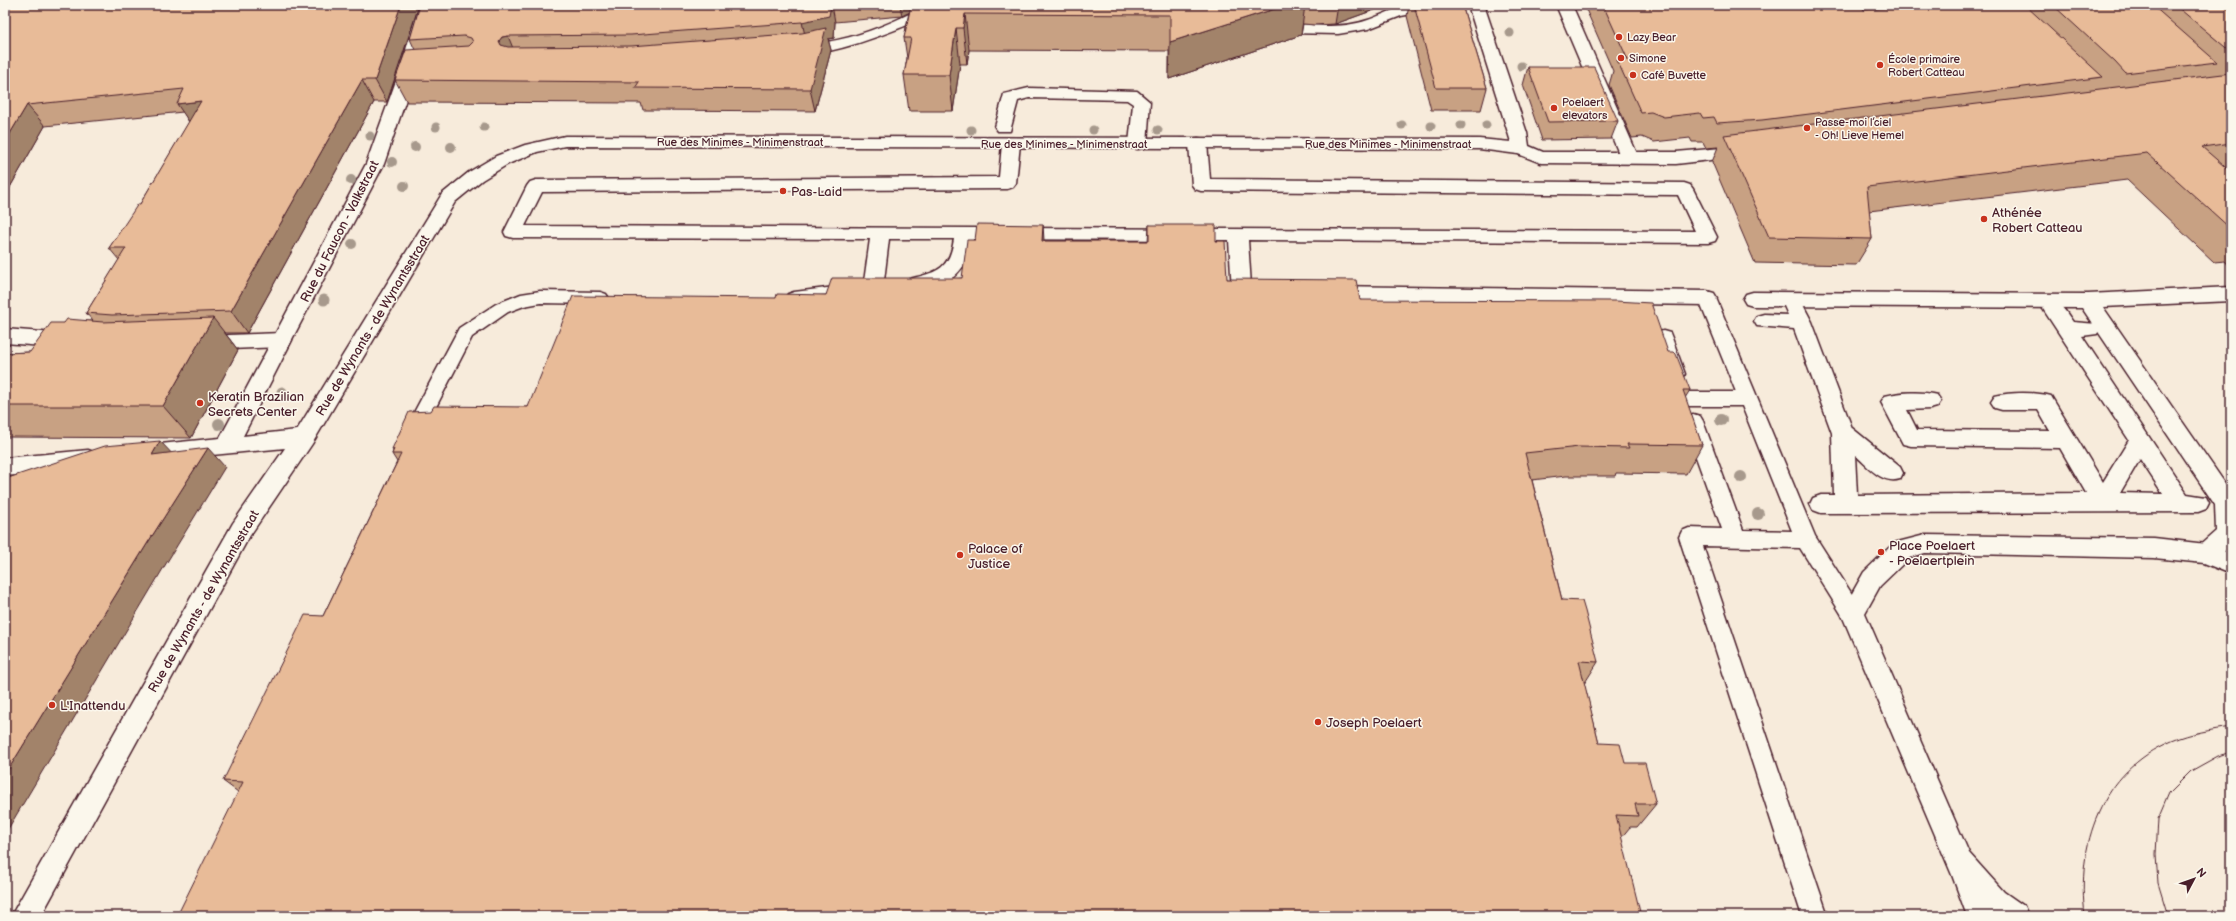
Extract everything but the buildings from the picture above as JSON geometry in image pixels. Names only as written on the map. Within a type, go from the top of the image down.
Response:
[{"type":"street","name":"Rue du Faucon - Valkstraat","points":[[227,446],[375,164],[416,67],[428,5]]},
{"type":"street","points":[[1476,5],[1516,126],[1521,149]]},
{"type":"street","points":[[1564,5],[1629,156]]},
{"type":"street","points":[[1004,127],[1010,98],[1029,93],[1131,95],[1142,102],[1138,144]]},
{"type":"street","name":"Rue des Minimes - Minimenstraat","points":[[539,146],[566,141],[1012,144],[1479,144],[1521,149],[1541,157],[1629,156],[1676,158],[1758,150]]},
{"type":"street","points":[[1012,144],[1007,182],[536,186],[513,232],[1708,237],[1684,189],[1201,185],[1198,143]]},
{"type":"street","name":"Rue de Wynants - de Wynantsstraat","points":[[25,916],[240,530],[304,438],[448,198],[474,176],[498,162],[539,146]]},
{"type":"street","points":[[873,289],[880,233]]},
{"type":"street","points":[[843,292],[932,283],[942,278],[950,271],[962,253],[964,233]]},
{"type":"street","points":[[1238,234],[1242,292],[1274,293]]},
{"type":"street","points":[[1313,293],[1707,298]]},
{"type":"street","points":[[1753,299],[2088,302],[2231,294]]},
{"type":"street","points":[[2088,302],[2226,503],[2228,534],[2206,554]]},
{"type":"street","points":[[1821,504],[2103,502],[2190,503],[2140,440],[2067,329],[2052,309]]},
{"type":"street","points":[[1764,321],[1798,314],[1843,432],[1846,503]]},
{"type":"street","points":[[2067,329],[2090,329]]},
{"type":"street","points":[[1930,402],[1892,402],[1911,438],[2066,440]]},
{"type":"street","points":[[2002,402],[2044,402],[2103,502]]},
{"type":"street","points":[[1843,432],[1892,473],[1909,504]]},
{"type":"street","points":[[5,467],[304,438]]},
{"type":"street","points":[[2103,502],[2140,440]]},
{"type":"street","points":[[1871,467],[1892,473]]},
{"type":"street","points":[[1981,916],[1853,613],[1872,579],[1902,550],[1925,544],[2154,548],[2206,554],[2231,564]]},
{"type":"street","points":[[1959,863],[1994,902],[2014,916]]},
{"type":"lane","points":[[1259,25],[1314,31],[1342,29],[1374,23],[1398,11],[1412,10]]},
{"type":"lane","points":[[784,51],[807,49],[868,37],[890,30],[923,12]]},
{"type":"lane","points":[[778,298],[843,292]]},
{"type":"lane","points":[[402,456],[465,333],[502,308],[521,300],[540,297],[577,306],[620,298]]},
{"type":"lane","points":[[1707,298],[1806,540],[1853,613]]},
{"type":"lane","points":[[5,336],[84,342]]},
{"type":"lane","points":[[1663,338],[1735,537]]},
{"type":"lane","points":[[187,344],[282,340]]},
{"type":"lane","points":[[1685,399],[1749,399]]},
{"type":"lane","points":[[422,416],[445,416]]},
{"type":"lane","points":[[1806,540],[1688,537],[1815,916]]},
{"type":"tram line","points":[[2085,916],[2083,889],[2085,863],[2090,837],[2098,813],[2111,791],[2127,771],[2148,754],[2172,741],[2194,734],[2231,727]]},
{"type":"tram line","points":[[2168,916],[2158,883],[2156,854],[2158,819],[2169,793],[2191,771],[2218,756],[2231,752]]},
{"type":"place","name":"Lazy Bear","points":[[1619,37]]},
{"type":"place","name":"Simone","points":[[1621,58]]},
{"type":"place","name":"École primaire Robert Catteau","points":[[1880,65]]},
{"type":"place","name":"Café Buvette","points":[[1633,75]]},
{"type":"place","name":"Poelaert elevators","points":[[1554,108]]},
{"type":"place","name":"Passe-moi l’ciel - Oh! Lieve Hemel","points":[[1807,128]]},
{"type":"place","name":"Pas-Laid","points":[[783,191]]},
{"type":"place","name":"Athénée Robert Catteau","points":[[1984,219]]},
{"type":"place","name":"Keratin Brazilian Secrets Center","points":[[200,403]]},
{"type":"place","name":"Place Poelaert - Poelaertplein","points":[[1881,552]]},
{"type":"place","name":"Palace of Justice","points":[[960,555]]},
{"type":"place","name":"L'Inattendu","points":[[52,705]]},
{"type":"place","name":"Joseph Poelaert","points":[[1318,722]]}]
